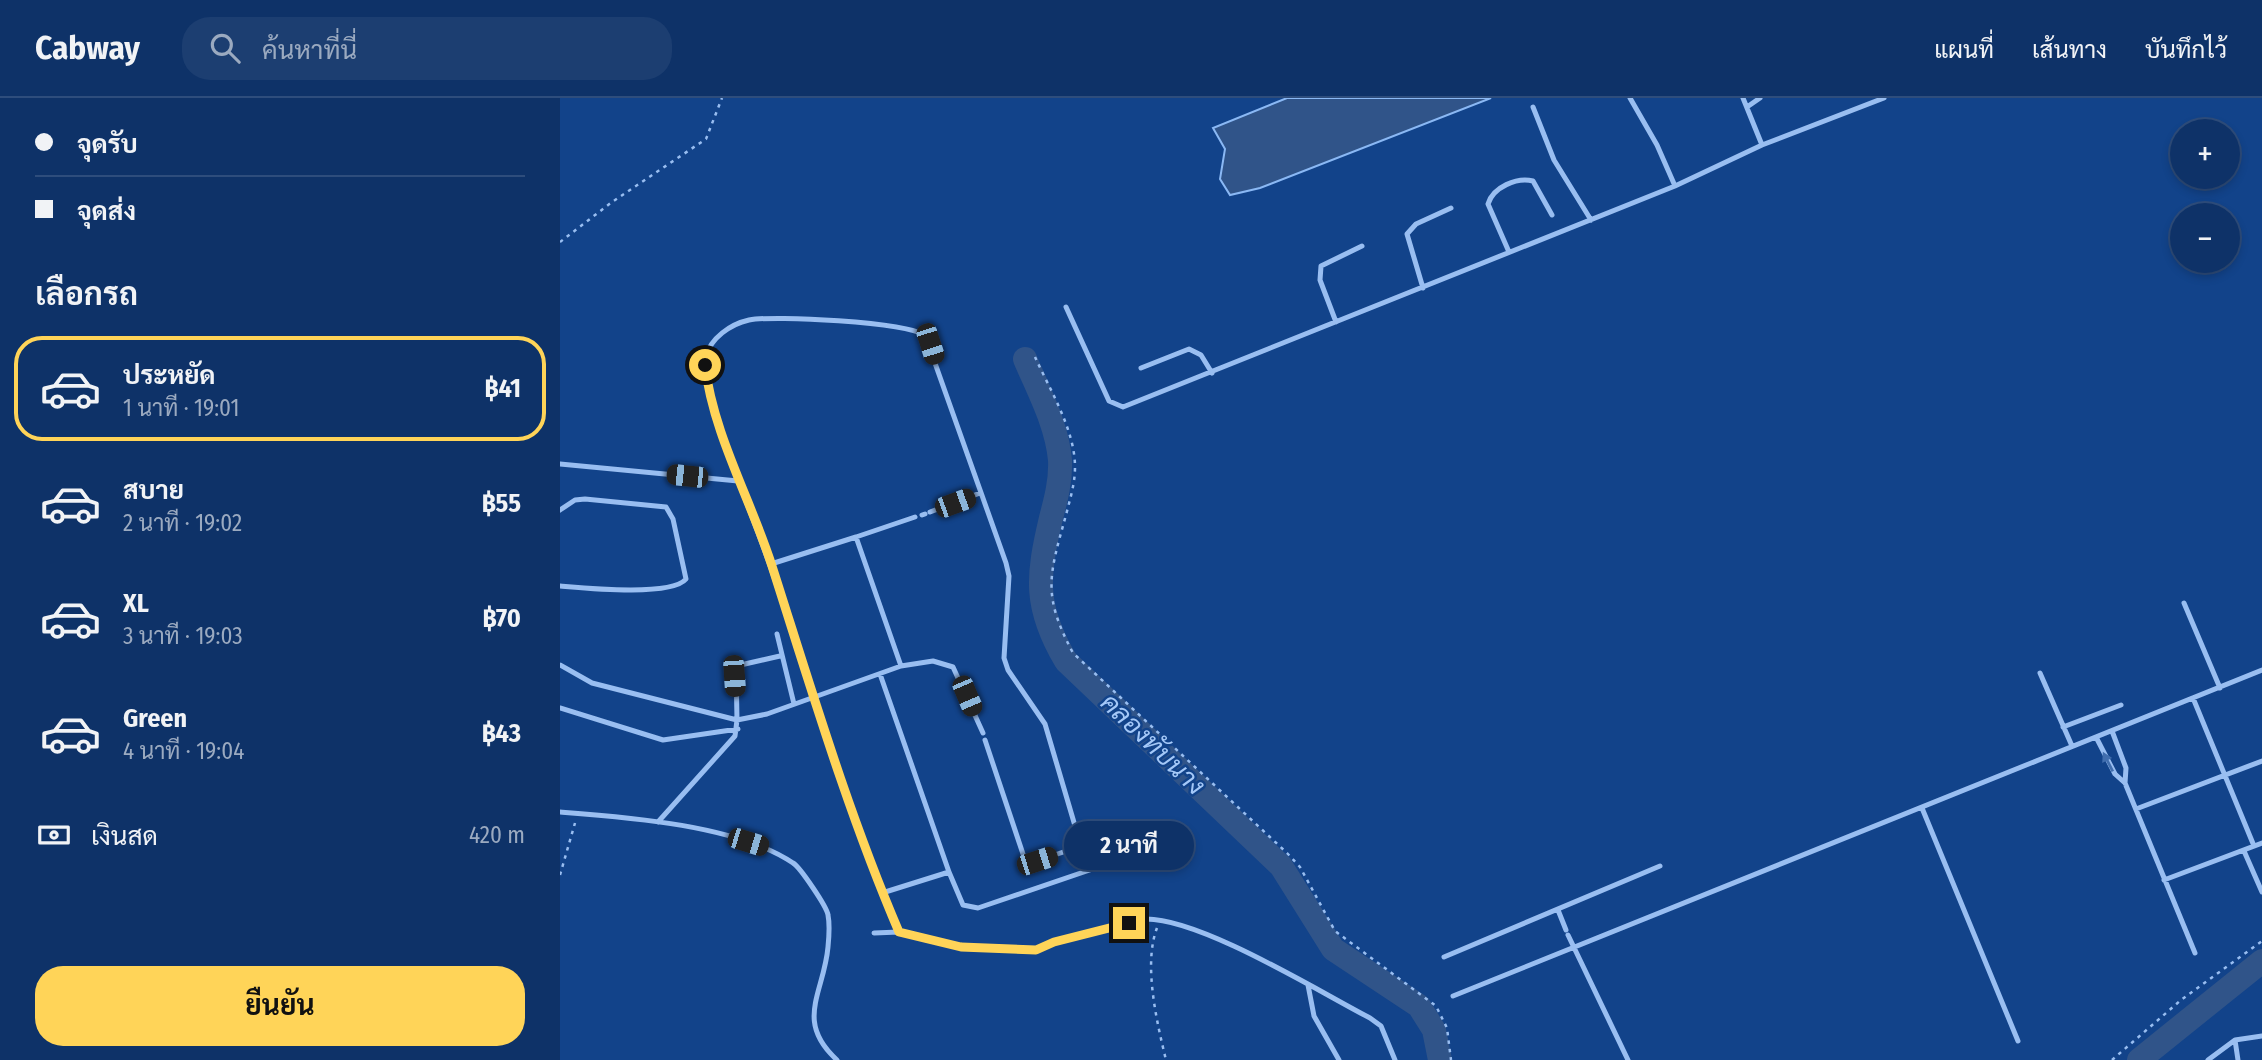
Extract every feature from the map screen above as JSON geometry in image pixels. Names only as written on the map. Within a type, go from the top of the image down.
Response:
[{"type":"lane","points":[[1630,98],[1657,145],[1675,186]]},
{"type":"lane","points":[[1743,98],[1762,145]]},
{"type":"lane","points":[[1747,107],[1760,98]]},
{"type":"lane","points":[[1066,307],[1109,401],[1116,406],[1136,403],[1675,186],[1762,145],[1884,98]]},
{"type":"lane","points":[[1532,107],[1554,160],[1591,220]]},
{"type":"lane","points":[[1509,251],[1489,204],[1494,192],[1519,180],[1533,181],[1552,215]]},
{"type":"lane","points":[[1423,288],[1407,234],[1416,224],[1451,208]]},
{"type":"lane","points":[[1336,322],[1320,280],[1321,266],[1362,246]]},
{"type":"lane","points":[[899,932],[882,893],[814,698],[771,564],[738,481],[706,376],[706,354],[712,343],[731,326],[750,320],[875,324],[904,327],[925,335],[1009,576],[1004,658],[1008,670],[1045,724],[1088,870]]},
{"type":"lane","points":[[1141,368],[1189,349],[1201,355],[1212,373]]},
{"type":"lane","points":[[560,464],[738,481]]},
{"type":"lane","points":[[771,564],[980,494]]},
{"type":"lane","points":[[560,510],[575,500],[585,499],[666,507],[673,520],[685,579],[681,585],[668,588],[560,586]]},
{"type":"lane","points":[[856,537],[901,666]]},
{"type":"lane","points":[[2184,603],[2220,688]]},
{"type":"lane","points":[[777,635],[780,656],[794,704]]},
{"type":"lane","points":[[658,822],[726,747],[738,729],[736,667],[780,656]]},
{"type":"lane","points":[[560,665],[592,683],[737,720],[814,698],[901,666],[933,661],[953,667],[984,737],[1025,860],[1037,861],[1081,846]]},
{"type":"lane","points":[[1453,996],[2262,670]]},
{"type":"lane","points":[[2040,673],[2072,746]]},
{"type":"lane","points":[[880,674],[963,905],[978,908],[1116,861]]},
{"type":"lane","points":[[2193,698],[2254,846]]},
{"type":"lane","points":[[2063,727],[2121,705]]},
{"type":"lane","points":[[560,708],[663,740],[738,729]]},
{"type":"lane","points":[[2112,731],[2126,768],[2125,783]]},
{"type":"lane","points":[[2096,737],[2115,774],[2125,783],[2194,953]]},
{"type":"lane","points":[[2136,809],[2262,761]]},
{"type":"lane","points":[[1922,807],[2018,1041]]},
{"type":"lane","points":[[560,812],[658,822],[753,844],[795,864],[828,913],[828,948],[813,1008],[815,1031],[823,1047],[837,1060]]},
{"type":"lane","points":[[2165,880],[2262,843]]},
{"type":"lane","points":[[2244,851],[2262,892]]},
{"type":"lane","points":[[1444,957],[1660,866]]},
{"type":"lane","points":[[882,893],[949,872]]},
{"type":"lane","points":[[1558,910],[1628,1060]]},
{"type":"lane","points":[[874,933],[899,932],[961,947],[1036,950],[1054,942],[1145,919],[1160,919],[1219,941],[1308,985],[1381,1027],[1395,1060]]},
{"type":"lane","points":[[1308,985],[1314,1016],[1339,1060]]},
{"type":"lane","points":[[2207,1060],[2235,1040],[2262,1036]]},
{"type":"lane","points":[[2235,1040],[2238,1060]]},
{"type":"path","points":[[560,242],[612,202],[706,139],[722,98]]},
{"type":"path","points":[[1035,357],[1074,452],[1074,481],[1054,560],[1050,588],[1056,620],[1073,653],[1287,853],[1300,867],[1335,931],[1436,1006],[1447,1028],[1451,1060]]},
{"type":"path","points":[[560,875],[578,814]]},
{"type":"path","points":[[1160,919],[1152,942],[1156,1016],[1166,1060]]},
{"type":"path","points":[[2112,1060],[2181,1000],[2262,941]]},
{"type":"water","points":[[1287,98],[1491,98],[1260,188],[1230,195],[1220,179],[1225,149],[1213,128]]},
{"type":"waterway","name":"คลองทับนาง","points":[[1025,359],[1051,421],[1060,460],[1058,489],[1043,558],[1041,591],[1048,624],[1066,661],[1281,866],[1333,949],[1419,1006],[1434,1030],[1440,1060]]},
{"type":"waterway","points":[[2139,1060],[2262,961]]},
{"type":"route","points":[[705,365],[738,481],[771,564],[837,764],[882,893],[899,932],[961,947],[1036,950],[1054,942],[1129,923]]}]
